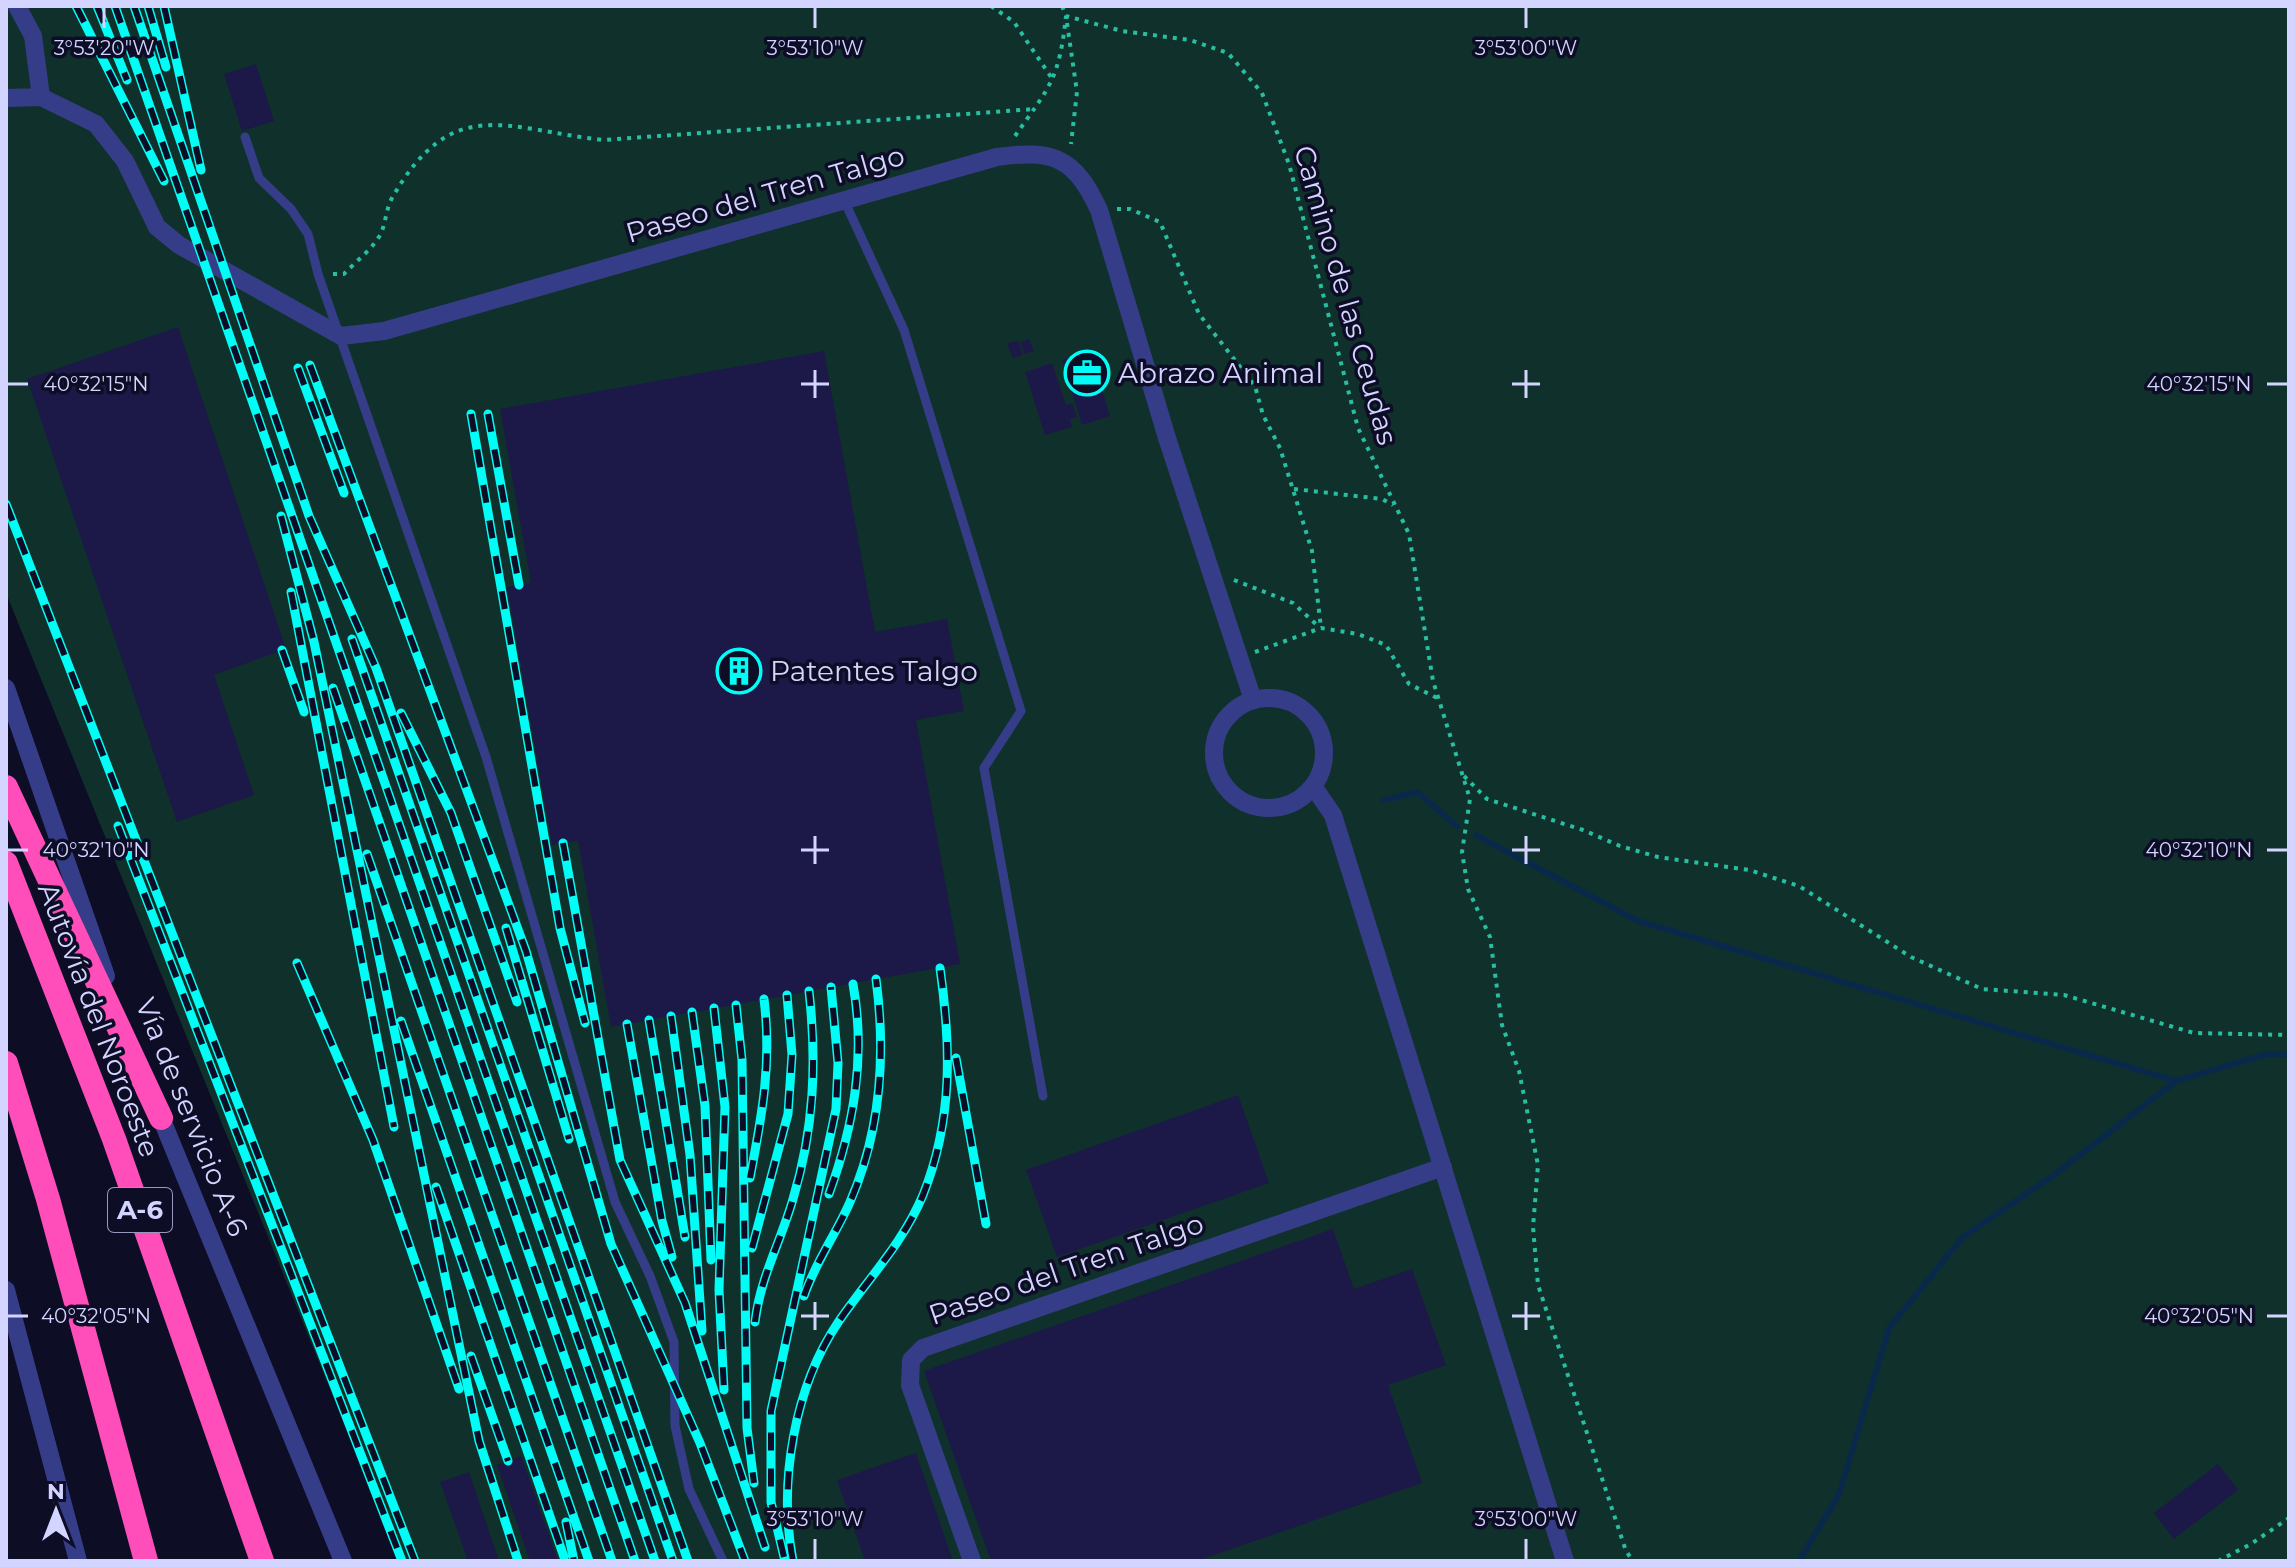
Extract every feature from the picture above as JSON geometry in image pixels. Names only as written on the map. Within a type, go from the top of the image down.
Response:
[{"type":"highway","points":[[6,787],[161,1118]]},
{"type":"highway","name":"Autovía del Noroeste","points":[[6,863],[114,1139],[262,1561]]},
{"type":"highway","points":[[6,1063],[48,1199],[146,1561]]},
{"type":"street","points":[[17,6],[33,36],[41,97]]},
{"type":"street","points":[[6,98],[41,97],[96,124],[125,161],[157,227],[179,245],[341,336]]},
{"type":"street","name":"Paseo del Tren Talgo","points":[[341,336],[384,331],[997,157],[1032,152],[1063,161]]},
{"type":"street","points":[[1063,161],[1086,181],[1099,210],[1211,575],[1253,700]]},
{"type":"street","name":"Vía de servicio A-6","points":[[6,688],[98,956],[161,1118],[343,1561]]},
{"type":"street","points":[[1253,700],[1287,701],[1314,722],[1324,754],[1313,786],[1301,798],[1269,809],[1236,798],[1224,786],[1213,753],[1216,736],[1224,720],[1253,700]]},
{"type":"street","points":[[1313,786],[1333,815],[1565,1561]]},
{"type":"street","name":"Paseo del Tren Talgo","points":[[972,1561],[910,1385],[911,1360],[923,1348],[1443,1167]]},
{"type":"street","points":[[6,1290],[78,1561]]},
{"type":"lane","points":[[245,137],[259,178],[291,209],[308,234],[318,274],[486,757],[615,1202],[650,1276],[674,1342],[675,1426],[689,1489],[723,1561]]},
{"type":"lane","points":[[844,200],[904,330],[1021,711],[984,768],[1043,1096]]},
{"type":"path","points":[[991,6],[1014,22],[1053,80]]},
{"type":"path","points":[[1062,6],[1077,92],[1072,141],[1063,161]]},
{"type":"path","points":[[997,157],[1035,109],[1053,80],[1061,60],[1066,16]]},
{"type":"path","name":"Camino de las Ceudas","points":[[1066,16],[1122,31],[1190,40],[1228,53],[1262,93],[1289,164],[1358,428],[1409,534],[1439,699],[1470,799],[1462,852],[1468,889],[1490,937],[1502,1025],[1519,1071],[1538,1165],[1533,1227],[1538,1285],[1626,1551],[1633,1561]]},
{"type":"path","points":[[318,274],[344,274],[381,234],[390,201],[418,161],[449,133],[469,125],[521,126],[546,134],[603,140],[1035,109]]},
{"type":"path","points":[[1099,210],[1130,209],[1160,222],[1199,314],[1255,386],[1294,489],[1312,551],[1321,628]]},
{"type":"path","points":[[1294,489],[1382,499],[1395,505]]},
{"type":"path","points":[[1211,575],[1249,583],[1293,603],[1321,628]]},
{"type":"path","points":[[1237,653],[1261,651],[1321,628],[1358,634],[1386,645],[1409,684],[1439,699]]},
{"type":"path","points":[[1462,775],[1487,799],[1583,830],[1620,846],[1658,857],[1749,870],[1799,886],[1911,957],[1982,989],[2064,995],[2194,1033],[2289,1035]]},
{"type":"path","points":[[2218,1561],[2289,1518]]},
{"type":"green space","points":[[6,6],[2289,6],[2289,1561],[400,1561],[6,593]]},
{"type":"building","points":[[256,64],[274,121],[242,131],[224,74]]},
{"type":"building","points":[[178,327],[286,649],[214,675],[254,795],[177,822],[27,379]]},
{"type":"building","points":[[1029,339],[1034,351],[1025,354],[1020,342]]},
{"type":"building","points":[[1018,340],[1023,355],[1013,358],[1007,344]]},
{"type":"building","name":"Patentes Talgo","points":[[824,351],[875,632],[947,619],[964,711],[916,720],[960,964],[611,1027],[578,841],[552,845],[507,587],[531,583],[500,409]]},
{"type":"building","points":[[1090,351],[1110,416],[1082,425],[1062,360]]},
{"type":"building","points":[[1052,363],[1066,405],[1072,403],[1077,417],[1070,419],[1072,427],[1045,435],[1025,372]]},
{"type":"building","points":[[1238,1095],[1269,1183],[1057,1257],[1026,1170]]},
{"type":"building","points":[[1333,1229],[1354,1289],[1412,1269],[1446,1365],[1388,1385],[1422,1483],[1197,1561],[991,1561],[924,1371]]},
{"type":"building","points":[[916,1453],[953,1561],[865,1561],[837,1480]]},
{"type":"building","points":[[521,1456],[558,1561],[530,1561],[497,1465]]},
{"type":"building","points":[[2218,1464],[2238,1490],[2174,1539],[2154,1513]]},
{"type":"building","points":[[469,1472],[499,1561],[468,1561],[440,1482]]},
{"type":"waterway","points":[[1384,800],[1417,792],[1457,826]]},
{"type":"waterway","points":[[1476,835],[1638,921],[2176,1081],[2267,1054],[2289,1054]]},
{"type":"waterway","points":[[1799,1561],[1839,1494],[1889,1328],[1963,1237],[2054,1175],[2176,1081]]},
{"type":"railway","points":[[76,6],[164,181]]},
{"type":"railway","points":[[97,6],[127,80]]},
{"type":"railway","points":[[115,6],[655,1561]]},
{"type":"railway","points":[[134,6],[309,516],[376,668],[688,1561]]},
{"type":"railway","points":[[148,6],[166,67]]},
{"type":"railway","points":[[164,6],[201,170]]},
{"type":"railway","points":[[310,365],[526,951],[611,1244],[700,1443],[745,1561]]},
{"type":"railway","points":[[298,368],[344,493]]},
{"type":"railway","points":[[471,414],[560,928],[585,1023]]},
{"type":"railway","points":[[488,414],[519,585]]},
{"type":"railway","points":[[6,504],[415,1561]]},
{"type":"railway","points":[[281,516],[314,642],[479,1441],[518,1561]]},
{"type":"railway","points":[[291,592],[394,1127]]},
{"type":"railway","points":[[352,639],[673,1561]]},
{"type":"railway","points":[[282,650],[304,712]]},
{"type":"railway","points":[[333,688],[635,1561]]},
{"type":"railway","points":[[401,713],[451,813],[517,1002]]},
{"type":"railway","points":[[118,826],[402,1561]]},
{"type":"railway","points":[[563,843],[620,1160],[685,1303],[765,1547]]},
{"type":"railway","points":[[367,854],[612,1561]]},
{"type":"railway","points":[[506,928],[569,1139]]},
{"type":"railway","points":[[297,963],[373,1140],[459,1389]]},
{"type":"railway","points":[[793,1561],[789,1531],[789,1468],[801,1405],[811,1375],[839,1321],[895,1245],[915,1212],[933,1167],[940,1139],[947,1083],[946,1026],[940,968]]},
{"type":"railway","points":[[804,1296],[850,1202],[869,1148],[880,1064],[876,979]]},
{"type":"railway","points":[[829,1194],[851,1116],[858,1064],[853,984]]},
{"type":"railway","points":[[784,1557],[771,1502],[771,1411],[836,1109],[838,1063],[831,987]]},
{"type":"railway","points":[[755,1322],[761,1290],[793,1199],[805,1147],[813,1070],[809,991]]},
{"type":"railway","points":[[752,1248],[788,1114],[792,1055],[787,995]]},
{"type":"railway","points":[[750,1178],[766,1068],[764,999]]},
{"type":"railway","points":[[736,1005],[742,1060],[747,1428],[754,1483]]},
{"type":"railway","points":[[714,1008],[725,1107],[719,1290],[724,1390]]},
{"type":"railway","points":[[692,1012],[705,1106],[711,1260]]},
{"type":"railway","points":[[671,1016],[690,1155],[702,1331]]},
{"type":"railway","points":[[649,1020],[685,1237]]},
{"type":"railway","points":[[401,1021],[589,1561]]},
{"type":"railway","points":[[627,1024],[662,1221],[672,1257]]},
{"type":"railway","points":[[956,1058],[986,1224]]},
{"type":"railway","points":[[436,1187],[564,1557]]},
{"type":"railway","points":[[471,1356],[508,1461]]},
{"type":"railway","points":[[566,1522],[574,1561]]},
{"type":"place","name":"Abrazo Animal","points":[[1087,373]]},
{"type":"place","name":"Patentes Talgo","points":[[739,671]]}]
